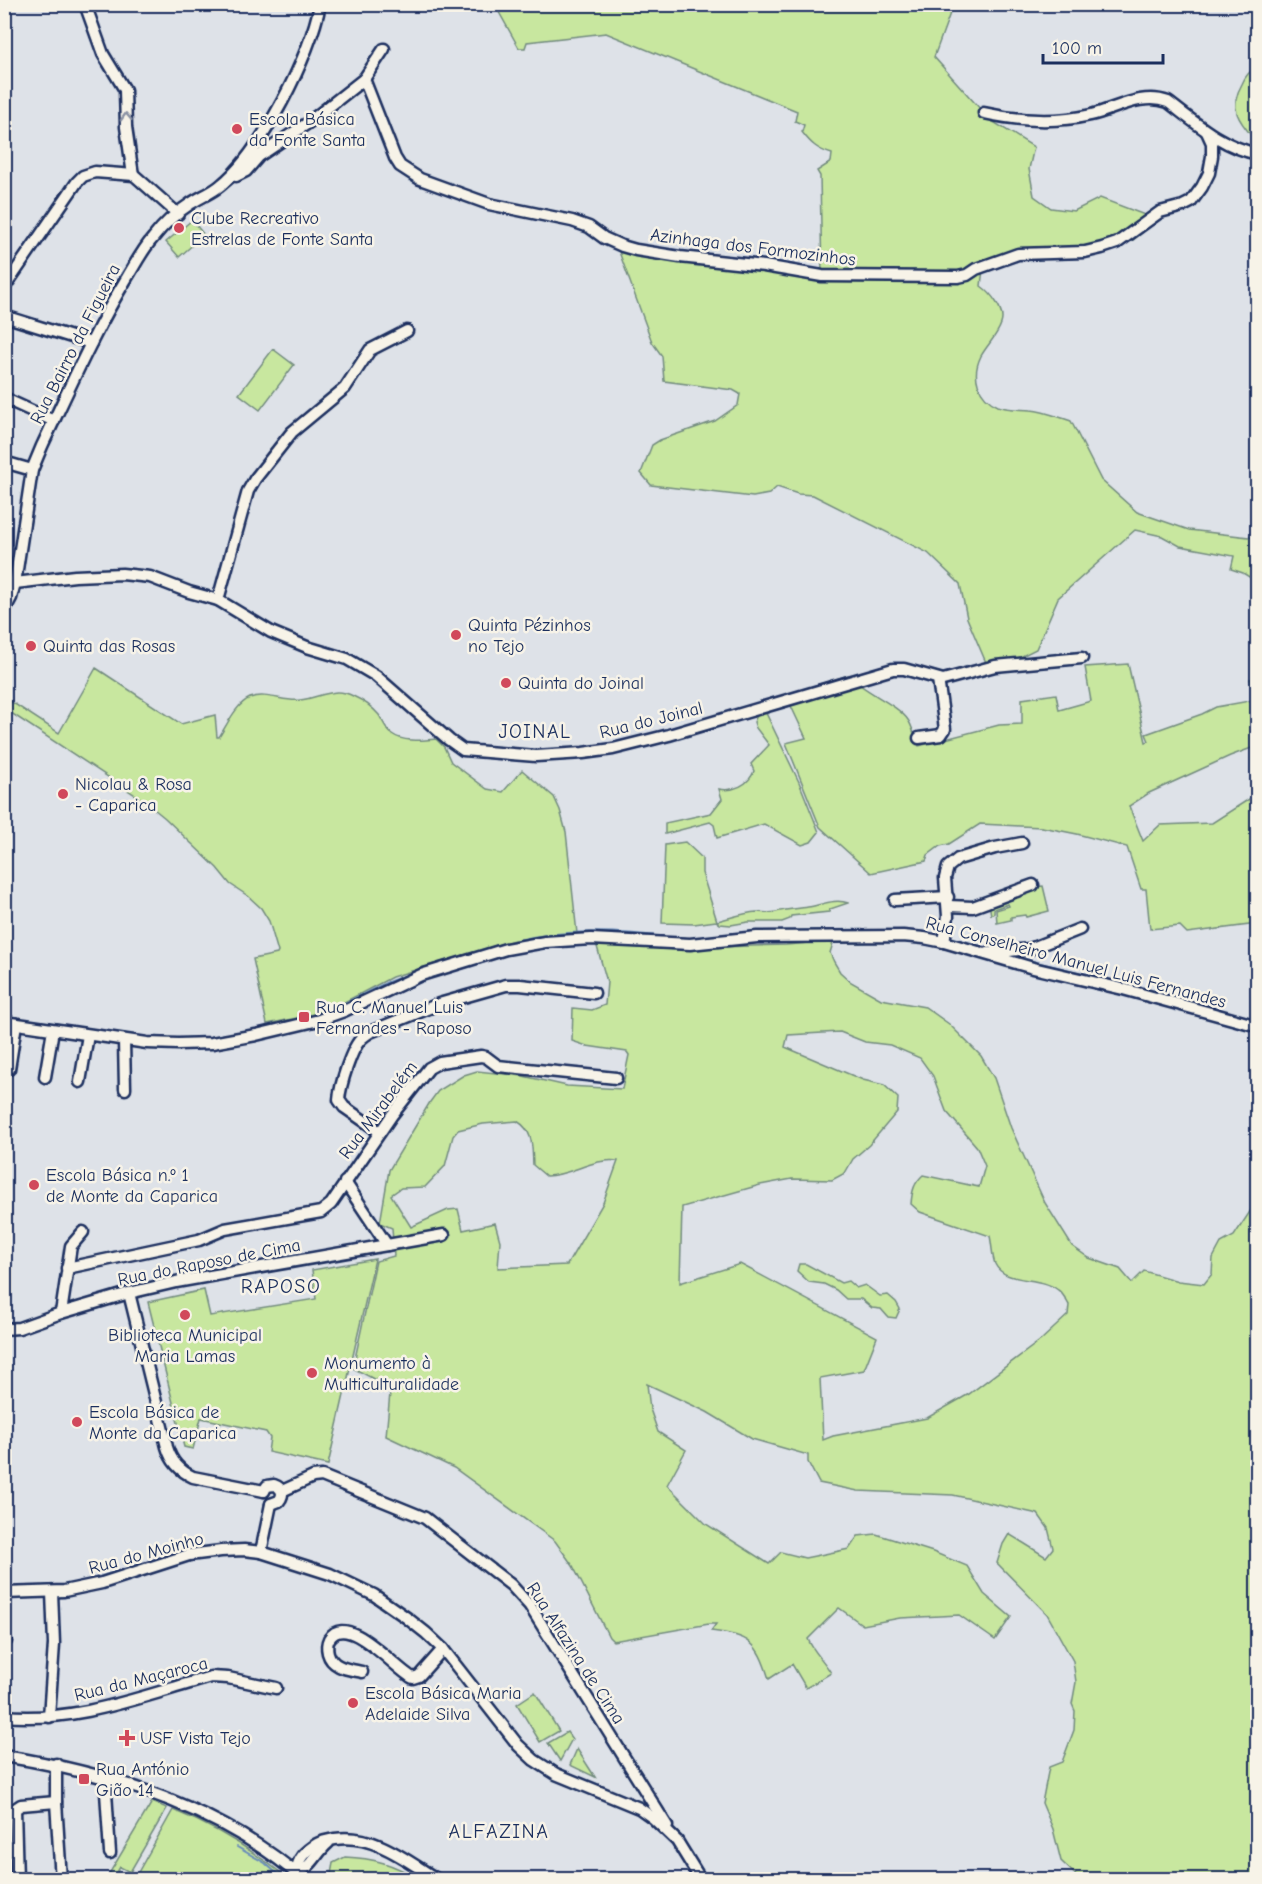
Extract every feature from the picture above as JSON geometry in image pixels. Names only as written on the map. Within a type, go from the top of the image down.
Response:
[{"type":"street","points":[[85,4],[103,54],[125,90],[126,127],[133,175]]},
{"type":"street","name":"Rua Bairro da Figueira","points":[[4,611],[11,598],[10,582],[32,470],[114,298],[152,239],[178,214],[225,182],[252,151],[279,108],[309,41],[318,18],[320,4]]},
{"type":"street","points":[[225,182],[246,171],[259,156],[308,123],[364,79],[384,49]]},
{"type":"street","name":"Azinhaga dos Formozinhos","points":[[364,79],[395,158],[400,166],[420,179],[489,204],[572,221],[589,227],[604,238],[636,250],[764,266],[822,276],[958,277],[1018,254],[1085,252],[1117,243],[1160,212],[1191,202],[1209,173],[1212,143],[1207,132]]},
{"type":"street","points":[[984,113],[1007,119],[1069,118],[1091,115],[1141,99],[1154,98],[1168,102],[1207,132],[1231,146],[1257,154]]},
{"type":"street","points":[[4,288],[80,178],[87,174],[95,172],[133,175],[178,214]]},
{"type":"street","points":[[4,316],[91,343]]},
{"type":"street","points":[[218,600],[248,491],[255,479],[292,432],[345,388],[370,350],[407,331]]},
{"type":"street","points":[[4,397],[54,421]]},
{"type":"street","points":[[4,462],[32,470]]},
{"type":"street","name":"Rua do Joinal","points":[[10,582],[122,574],[150,577],[218,600],[271,632],[307,647],[347,659],[376,676],[463,750],[536,756],[613,749],[669,735],[893,669],[904,669],[943,680],[995,666],[1082,658]]},
{"type":"street","points":[[919,738],[941,735],[945,729],[939,679]]},
{"type":"street","points":[[944,942],[948,926],[946,873],[948,867],[953,862],[995,848],[1022,843]]},
{"type":"street","points":[[895,900],[948,901],[973,907],[1033,885]]},
{"type":"street","points":[[983,954],[1030,949],[1080,929]]},
{"type":"street","name":"Rua Conselheiro Manuel Luis Fernandes","points":[[4,1022],[124,1040],[178,1044],[212,1043],[256,1035],[332,1016],[421,975],[506,950],[545,942],[591,939],[690,944],[757,937],[834,936],[913,937],[944,942],[1033,968],[1123,989],[1257,1026]]},
{"type":"street","points":[[380,1132],[344,1107],[339,1100],[356,1046],[361,1038],[370,1032],[439,1004],[506,985],[594,993]]},
{"type":"street","points":[[9,1069],[16,1024]]},
{"type":"street","points":[[45,1077],[53,1030]]},
{"type":"street","points":[[80,1082],[88,1035]]},
{"type":"street","points":[[124,1040],[124,1089]]},
{"type":"street","name":"Rua Mirabelém","points":[[345,1182],[432,1065],[478,1056],[498,1066],[616,1078]]},
{"type":"street","points":[[345,1182],[387,1245]]},
{"type":"street","name":"Rua do Raposo de Cima","points":[[68,1268],[199,1240],[225,1229],[317,1214],[328,1207],[345,1182]]},
{"type":"street","points":[[61,1313],[71,1246],[83,1232]]},
{"type":"street","name":"Rua do Raposo de Cima","points":[[4,1329],[19,1328],[129,1293],[185,1280],[444,1235]]},
{"type":"street","points":[[129,1293],[167,1447],[174,1463],[193,1477],[264,1491]]},
{"type":"street","name":"Rua Alfazina de Cima","points":[[282,1491],[313,1477],[322,1476],[415,1514],[433,1522],[511,1585],[530,1606],[676,1841]]},
{"type":"street","points":[[274,1485],[282,1491],[279,1502],[271,1504],[265,1500],[264,1491],[267,1486],[274,1485]]},
{"type":"street","points":[[261,1552],[271,1504]]},
{"type":"street","name":"Rua do Moinho","points":[[4,1593],[52,1592],[97,1584],[196,1553],[238,1550],[261,1552],[330,1574],[374,1595],[407,1618],[442,1649],[518,1745],[534,1760],[556,1774],[639,1808],[653,1818],[676,1841]]},
{"type":"street","name":"Rua da Maçaroca","points":[[49,1716],[54,1644],[52,1592]]},
{"type":"street","points":[[362,1672],[335,1665],[330,1659],[327,1648],[329,1639],[336,1633],[345,1631],[352,1633],[382,1652],[413,1678],[419,1676],[442,1649]]},
{"type":"street","name":"Rua da Maçaroca","points":[[4,1716],[49,1716],[97,1710],[211,1677],[228,1678],[276,1688]]},
{"type":"street","points":[[4,1756],[56,1764],[105,1777],[182,1804],[252,1841],[300,1876]]},
{"type":"street","points":[[56,1764],[61,1880]]},
{"type":"street","points":[[105,1777],[110,1853]]},
{"type":"street","points":[[17,1880],[15,1809],[21,1805],[56,1802]]},
{"type":"street","points":[[300,1876],[299,1858],[321,1842],[358,1838],[378,1844],[438,1880]]},
{"type":"street","points":[[676,1841],[701,1880]]},
{"type":"green space","points":[[495,5],[953,5],[934,57],[990,120],[1034,147],[1029,169],[1034,196],[1051,208],[1074,211],[1100,198],[1158,220],[1133,240],[1109,251],[1076,258],[1025,257],[983,269],[981,286],[997,303],[1002,319],[997,333],[983,352],[978,364],[977,378],[981,391],[998,406],[1041,412],[1071,421],[1101,480],[1137,512],[1189,530],[1257,538],[1257,582],[1231,569],[1234,556],[1180,546],[1162,536],[1135,530],[1058,598],[1036,649],[990,672],[967,618],[960,584],[928,553],[813,495],[798,494],[777,487],[769,494],[753,497],[651,485],[641,473],[652,445],[660,440],[715,421],[738,405],[740,394],[733,390],[664,381],[662,356],[652,342],[618,249],[822,276],[820,176],[817,171],[831,162],[832,154],[819,148],[805,136],[802,132],[804,125],[795,121],[797,111],[606,33],[527,42],[525,48],[519,48]]},
{"type":"green space","points":[[1257,67],[1257,142],[1241,122],[1236,109],[1236,101],[1245,78]]},
{"type":"green space","points":[[192,220],[204,235],[179,257],[166,242]]},
{"type":"green space","points":[[273,349],[294,365],[260,410],[239,394]]},
{"type":"green space","points":[[1128,664],[1146,742],[1149,741],[1146,734],[1216,707],[1255,700],[1250,679],[1257,677],[1257,746],[1149,793],[1129,806],[1143,841],[1160,825],[1212,823],[1257,794],[1257,924],[1187,933],[1180,926],[1150,929],[1146,889],[1141,889],[1127,847],[1042,827],[980,824],[949,844],[940,846],[928,855],[926,861],[871,873],[820,827],[786,743],[806,738],[791,706],[772,699],[848,675],[903,714],[910,723],[919,746],[999,725],[1022,724],[1022,699],[1056,694],[1059,710],[1091,701],[1085,667]]},
{"type":"green space","points":[[96,668],[181,724],[215,715],[217,737],[236,710],[250,698],[262,696],[300,700],[339,692],[353,696],[371,707],[388,730],[397,737],[414,740],[436,739],[444,747],[451,762],[487,789],[503,792],[522,770],[554,797],[560,810],[566,832],[578,943],[533,938],[514,940],[392,977],[337,1006],[307,1016],[267,1024],[253,959],[278,952],[269,921],[261,908],[230,884],[217,868],[143,800],[5,709],[4,697],[59,733]]},
{"type":"green space","points":[[765,711],[799,782],[819,832],[811,842],[802,845],[764,824],[717,838],[714,825],[710,822],[665,834],[665,823],[711,813],[722,799],[719,789],[735,788],[744,784],[752,776],[754,771],[751,764],[769,745],[754,722],[758,713]]},
{"type":"green space","points":[[685,842],[702,858],[702,873],[717,921],[742,914],[774,913],[833,902],[848,903],[830,909],[829,912],[791,916],[790,919],[782,922],[748,922],[731,925],[720,924],[716,921],[694,924],[662,923],[665,845]]},
{"type":"green space","points":[[1043,886],[1049,911],[1026,917],[1025,915],[1011,917],[1011,920],[997,923],[996,910],[1009,906],[1008,904],[994,909],[991,915],[989,903]]},
{"type":"green space","points":[[834,941],[916,941],[950,948],[949,950],[916,942],[833,943],[830,953],[840,972],[851,982],[881,999],[925,1007],[949,1024],[981,1056],[994,1078],[1011,1128],[1045,1203],[1072,1246],[1089,1258],[1120,1269],[1132,1283],[1144,1271],[1178,1281],[1204,1284],[1212,1274],[1213,1258],[1221,1243],[1234,1236],[1257,1201],[1257,1879],[1080,1879],[1061,1861],[1053,1829],[1042,1803],[1049,1767],[1062,1762],[1074,1730],[1075,1711],[1072,1704],[1076,1682],[1073,1661],[1047,1614],[997,1563],[1009,1534],[1046,1557],[1053,1548],[1048,1528],[1038,1514],[953,1495],[858,1491],[819,1483],[808,1462],[808,1455],[752,1439],[707,1412],[647,1384],[650,1409],[658,1432],[686,1450],[667,1485],[706,1524],[769,1564],[781,1552],[805,1558],[849,1549],[858,1536],[876,1534],[933,1552],[967,1566],[984,1594],[1011,1617],[995,1640],[959,1615],[900,1618],[863,1625],[839,1608],[808,1639],[831,1673],[806,1688],[792,1664],[769,1679],[756,1648],[743,1638],[711,1631],[716,1624],[613,1641],[573,1566],[555,1541],[454,1468],[386,1436],[390,1393],[376,1380],[353,1368],[376,1261],[394,1256],[392,1228],[380,1223],[389,1170],[438,1091],[464,1075],[477,1071],[523,1076],[567,1086],[622,1089],[629,1055],[627,1052],[587,1046],[572,1041],[573,1008],[592,1010],[605,1005],[607,982],[596,943],[678,948],[786,945]],"holes":[[[840,1032],[865,1042],[890,1045],[920,1058],[933,1076],[946,1111],[977,1147],[985,1166],[979,1187],[923,1175],[914,1188],[911,1204],[920,1212],[990,1236],[994,1261],[1000,1271],[1015,1278],[1051,1285],[1061,1293],[1069,1305],[1068,1315],[1041,1340],[969,1394],[927,1418],[833,1436],[823,1440],[820,1378],[864,1370],[877,1337],[740,1264],[680,1283],[682,1207],[760,1185],[792,1179],[832,1180],[845,1173],[853,1159],[869,1145],[897,1112],[898,1098],[884,1085],[863,1080],[785,1047],[788,1035]],[[517,1121],[523,1125],[529,1135],[533,1165],[546,1176],[609,1160],[618,1161],[603,1203],[567,1265],[498,1268],[500,1241],[495,1223],[463,1230],[458,1209],[448,1210],[411,1227],[391,1195],[401,1188],[425,1187],[445,1166],[453,1136],[458,1130],[483,1124]]]},
{"type":"green space","points":[[375,1259],[328,1465],[268,1452],[270,1438],[266,1432],[201,1418],[193,1449],[184,1447],[148,1302],[204,1290],[210,1316],[316,1299],[312,1270]]},
{"type":"green space","points":[[799,1264],[806,1264],[841,1283],[848,1281],[856,1288],[865,1285],[880,1296],[888,1295],[900,1309],[896,1318],[888,1317],[881,1309],[872,1308],[861,1299],[846,1299],[836,1290],[824,1284],[809,1282],[797,1271]]},
{"type":"green space","points":[[535,1692],[559,1731],[540,1742],[517,1704]]},
{"type":"green space","points":[[567,1732],[572,1739],[560,1761],[548,1743]]},
{"type":"green space","points":[[577,1749],[595,1777],[570,1765]]},
{"type":"green space","points":[[152,1802],[167,1808],[130,1872],[120,1867],[113,1879],[106,1879]]},
{"type":"green space","points":[[173,1810],[234,1840],[289,1879],[142,1880],[136,1876]]},
{"type":"green space","points":[[345,1857],[383,1863],[418,1879],[330,1879],[333,1863]]},
{"type":"waterway","points":[[504,944],[545,935],[588,932],[674,938]]},
{"type":"waterway","points":[[709,937],[736,934]]},
{"type":"waterway","points":[[1011,956],[1107,979],[1215,1009]]},
{"type":"waterway","points":[[424,969],[458,958]]},
{"type":"waterway","points":[[243,1032],[307,1017],[337,1007],[388,982],[418,971]]},
{"type":"waterway","points":[[237,1847],[265,1863],[284,1880]]},
{"type":"place","name":"Escola Básica da Fonte Santa","points":[[237,129]]},
{"type":"place","name":"Clube Recreativo Estrelas de Fonte Santa","points":[[179,228]]},
{"type":"place","name":"Quinta Pézinhos no Tejo","points":[[456,635]]},
{"type":"place","name":"Quinta das Rosas","points":[[31,646]]},
{"type":"place","name":"Quinta do Joinal","points":[[506,683]]},
{"type":"place","name":"Nicolau & Rosa - Caparica","points":[[63,794]]},
{"type":"place","name":"Rua C. Manuel Luis Fernandes - Raposo","points":[[304,1017]]},
{"type":"place","name":"Escola Básica n.º 1 de Monte da Caparica","points":[[34,1185]]},
{"type":"place","name":"Biblioteca Municipal Maria Lamas","points":[[185,1315]]},
{"type":"place","name":"Monumento à Multiculturalidade","points":[[312,1373]]},
{"type":"place","name":"Escola Básica de Monte da Caparica","points":[[77,1422]]},
{"type":"place","name":"Escola Básica Maria Adelaide Silva","points":[[353,1703]]},
{"type":"place","name":"USF Vista Tejo","points":[[127,1738]]},
{"type":"place","name":"Rua António Gião 14","points":[[84,1779]]},
{"type":"district","name":"JOINAL","points":[[535,731]]},
{"type":"district","name":"RAPOSO","points":[[281,1286]]},
{"type":"district","name":"ALFAZINA","points":[[499,1831]]}]
